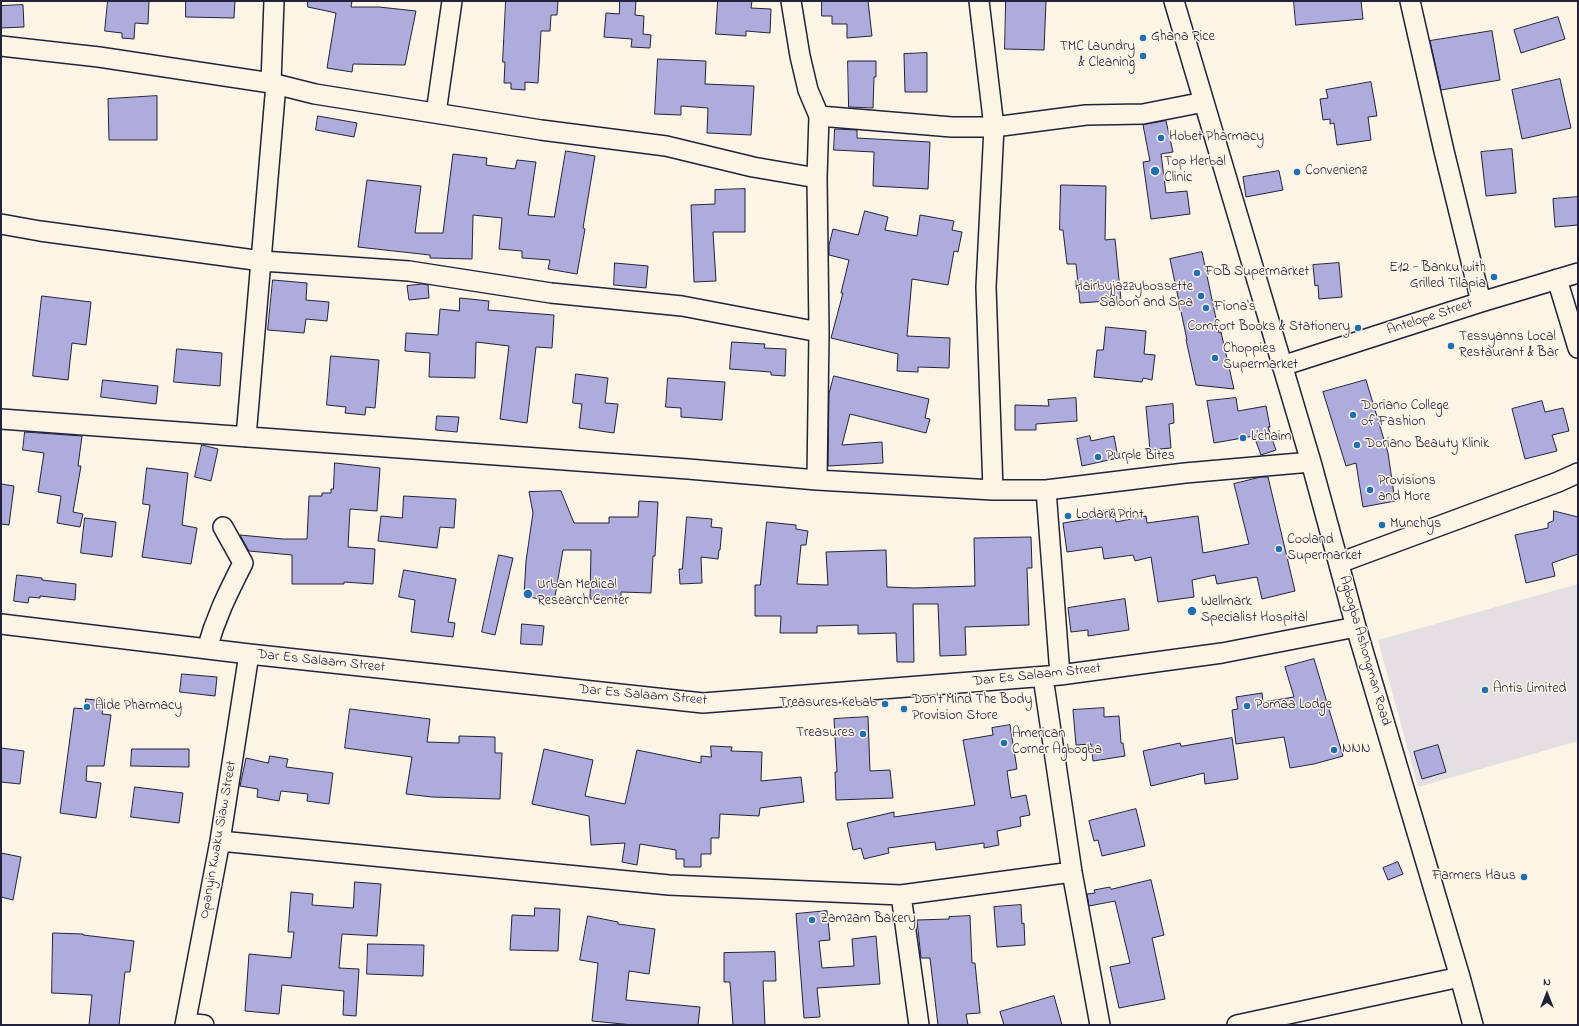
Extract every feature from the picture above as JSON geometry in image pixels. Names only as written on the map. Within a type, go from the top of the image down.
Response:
[{"type":"street","points":[[246,437],[262,261],[273,84],[274,1]]},
{"type":"street","points":[[436,112],[452,1]]},
{"type":"street","points":[[791,1],[800,56],[808,90],[819,116],[817,178],[819,332],[817,480]]},
{"type":"street","points":[[979,1],[994,127],[986,288],[993,490]]},
{"type":"street","name":"Agbogba Ashongman Road","points":[[1174,1],[1311,462],[1356,627],[1473,1025]]},
{"type":"street","points":[[1410,1],[1444,151],[1481,302]]},
{"type":"street","points":[[1,46],[99,57],[273,84],[315,94],[436,112],[541,130],[666,146],[753,167],[817,178]]},
{"type":"street","points":[[819,116],[952,127],[994,127],[1086,115],[1143,114],[1204,102]]},
{"type":"street","points":[[1,224],[47,232],[262,261],[409,271],[551,293],[682,306],[819,332]]},
{"type":"street","name":"Antelope Street","points":[[1282,366],[1481,302],[1578,273]]},
{"type":"street","points":[[1557,279],[1578,348]]},
{"type":"street","points":[[1,419],[680,468],[817,480],[993,490],[1046,490],[1185,473],[1311,462]]},
{"type":"street","points":[[1339,563],[1558,482],[1578,473]]},
{"type":"street","points":[[1046,490],[1052,676],[1072,872],[1100,1025]]},
{"type":"street","points":[[207,649],[223,602],[243,563],[223,527]]},
{"type":"street","name":"Dar Es Salaam Street","points":[[1,624],[249,654],[702,703],[1052,676],[1222,653],[1356,627]]},
{"type":"street","name":"Opanyin Kwaku Siaw Street","points":[[191,1024],[249,654]]},
{"type":"street","points":[[220,841],[669,885],[901,895],[1072,872]]},
{"type":"street","points":[[901,895],[919,1025]]},
{"type":"street","points":[[1237,1025],[1460,977]]},
{"type":"shaded area","name":"Antis Limited","points":[[1578,584],[1578,741],[1418,787],[1378,640]]},
{"type":"building","points":[[108,1],[149,1],[148,24],[135,23],[134,39],[122,38],[122,33],[105,31]]},
{"type":"building","points":[[186,1],[235,1],[234,18],[186,17]]},
{"type":"building","points":[[308,1],[352,1],[351,7],[379,7],[416,11],[405,65],[353,64],[352,72],[327,68],[336,13],[308,7]]},
{"type":"building","points":[[506,1],[558,1],[557,15],[551,15],[550,31],[541,31],[538,83],[525,82],[525,90],[511,89],[511,83],[504,83],[505,62],[503,62]]},
{"type":"building","points":[[620,1],[636,1],[635,15],[644,16],[643,34],[651,35],[650,48],[631,47],[632,39],[604,37],[606,13],[619,14]]},
{"type":"building","points":[[718,1],[752,1],[751,8],[771,9],[770,33],[746,31],[746,36],[716,34]]},
{"type":"building","points":[[822,1],[868,1],[872,36],[847,38],[847,24],[832,24],[832,16],[822,16]]},
{"type":"building","points":[[1006,1],[1046,1],[1044,50],[1005,49]]},
{"type":"building","points":[[1294,1],[1361,1],[1363,19],[1296,25]]},
{"type":"building","points":[[23,5],[24,27],[1,28],[1,6]]},
{"type":"building","points":[[1558,17],[1565,39],[1521,53],[1514,30]]},
{"type":"building","points":[[1492,31],[1500,80],[1441,90],[1430,41]]},
{"type":"building","points":[[927,53],[927,92],[905,92],[904,54]]},
{"type":"building","points":[[658,59],[706,61],[705,84],[754,86],[751,135],[707,133],[708,108],[681,106],[681,115],[655,114]]},
{"type":"building","points":[[848,61],[876,61],[873,108],[849,107]]},
{"type":"building","points":[[1560,79],[1571,128],[1522,139],[1512,90]]},
{"type":"building","points":[[1371,82],[1377,116],[1368,117],[1371,140],[1337,145],[1334,123],[1330,124],[1330,119],[1323,120],[1320,99],[1328,98],[1326,90]]},
{"type":"building","points":[[157,96],[157,140],[109,140],[108,99]]},
{"type":"building","points":[[318,116],[357,123],[354,137],[316,130]]},
{"type":"building","points":[[1166,121],[1173,152],[1161,154],[1166,193],[1187,191],[1190,214],[1151,219],[1143,162],[1150,161],[1143,125]]},
{"type":"building","points":[[835,129],[857,130],[857,138],[930,142],[928,189],[873,186],[874,152],[834,150]]},
{"type":"building","points":[[1512,149],[1516,193],[1486,196],[1481,152]]},
{"type":"building","points":[[566,151],[595,156],[577,274],[548,269],[550,260],[522,258],[522,251],[499,249],[502,218],[473,215],[472,259],[430,258],[430,255],[358,247],[367,180],[421,186],[415,233],[443,233],[453,154],[487,158],[486,165],[515,169],[517,160],[536,162],[528,215],[554,217]]},
{"type":"building","points":[[1279,171],[1283,190],[1246,197],[1243,177]]},
{"type":"building","points":[[1061,185],[1106,186],[1105,240],[1115,239],[1121,300],[1080,303],[1076,264],[1067,264],[1063,230],[1060,230]]},
{"type":"building","points":[[745,189],[745,232],[713,232],[716,281],[694,282],[691,205],[715,204],[715,190]]},
{"type":"building","points":[[1578,197],[1578,225],[1555,227],[1553,199]]},
{"type":"building","points":[[865,211],[888,217],[885,230],[917,236],[920,215],[954,221],[952,230],[962,232],[958,252],[954,251],[948,285],[912,279],[907,336],[950,338],[949,368],[918,367],[918,372],[897,371],[898,354],[831,338],[843,293],[841,293],[849,260],[829,255],[829,245],[833,229],[858,235]]},
{"type":"building","points":[[1202,252],[1219,333],[1221,332],[1234,389],[1196,385],[1170,259]]},
{"type":"building","points":[[615,263],[648,266],[646,288],[614,285]]},
{"type":"building","points":[[1339,263],[1342,297],[1319,299],[1318,285],[1315,286],[1313,265]]},
{"type":"building","points":[[273,280],[307,283],[306,300],[329,302],[327,321],[306,319],[304,333],[268,330]]},
{"type":"building","points":[[423,284],[428,285],[429,298],[409,300],[407,286]]},
{"type":"building","points":[[42,296],[91,302],[86,345],[72,343],[68,380],[33,376]]},
{"type":"building","points":[[460,298],[489,301],[488,310],[554,315],[552,348],[536,347],[527,423],[500,419],[509,346],[476,342],[475,378],[429,377],[430,353],[405,351],[406,333],[438,335],[440,309],[459,311]]},
{"type":"building","points":[[1106,327],[1146,331],[1144,354],[1155,355],[1152,380],[1143,378],[1142,382],[1094,377],[1097,350],[1103,350]]},
{"type":"building","points":[[732,342],[765,344],[764,348],[786,349],[785,376],[771,375],[771,372],[730,369]]},
{"type":"building","points":[[177,349],[222,353],[220,386],[174,382]]},
{"type":"building","points":[[331,356],[379,360],[375,408],[366,407],[365,415],[345,413],[346,407],[327,405]]},
{"type":"building","points":[[576,374],[608,378],[605,403],[618,404],[614,433],[579,428],[582,404],[573,403]]},
{"type":"building","points":[[834,376],[929,399],[925,418],[930,419],[926,433],[850,414],[842,445],[882,442],[883,463],[828,466],[829,394]]},
{"type":"building","points":[[668,378],[725,382],[722,420],[681,417],[681,408],[666,407]]},
{"type":"building","points":[[103,380],[158,386],[156,404],[101,397]]},
{"type":"building","points":[[1366,380],[1388,453],[1395,501],[1363,507],[1356,463],[1346,466],[1323,392]]},
{"type":"building","points":[[1076,398],[1077,421],[1036,424],[1036,430],[1015,430],[1015,405],[1049,406],[1048,400]]},
{"type":"building","points":[[1236,398],[1238,411],[1266,406],[1270,427],[1268,427],[1276,450],[1261,455],[1254,436],[1214,443],[1207,401]]},
{"type":"building","points":[[1542,401],[1545,412],[1563,408],[1569,431],[1552,435],[1557,451],[1525,459],[1512,409]]},
{"type":"building","points":[[1173,404],[1174,423],[1169,424],[1171,448],[1150,450],[1146,407]]},
{"type":"building","points":[[437,416],[459,417],[457,432],[436,430]]},
{"type":"building","points":[[25,432],[82,436],[78,466],[81,466],[73,512],[83,514],[80,527],[57,523],[61,496],[38,492],[44,453],[23,450]]},
{"type":"building","points":[[1090,436],[1091,441],[1114,436],[1118,458],[1082,466],[1077,439]]},
{"type":"building","points":[[202,445],[218,449],[211,481],[195,477]]},
{"type":"building","points":[[335,463],[380,468],[377,511],[350,509],[348,547],[375,549],[373,584],[344,582],[344,584],[292,584],[292,555],[249,551],[240,535],[283,539],[307,539],[309,496],[322,496],[322,493],[331,493],[331,489],[333,489]]},
{"type":"building","points":[[147,468],[188,473],[182,525],[197,528],[191,564],[142,557],[150,505],[143,504]]},
{"type":"building","points":[[1261,477],[1268,477],[1295,591],[1262,599],[1257,577],[1217,584],[1215,575],[1192,580],[1194,597],[1158,602],[1151,557],[1135,561],[1133,555],[1104,559],[1102,547],[1067,552],[1063,523],[1088,519],[1087,513],[1114,509],[1116,522],[1146,516],[1147,523],[1198,516],[1203,553],[1249,544],[1234,484]]},
{"type":"building","points":[[1,484],[14,486],[9,525],[1,524]]},
{"type":"building","points":[[561,491],[574,523],[609,523],[609,517],[638,517],[639,501],[658,502],[651,593],[621,592],[621,600],[590,599],[591,550],[563,550],[554,602],[524,596],[526,561],[533,513],[529,492]]},
{"type":"building","points":[[404,496],[456,499],[454,528],[440,527],[437,548],[378,541],[381,516],[402,518]]},
{"type":"building","points":[[1554,511],[1578,517],[1578,554],[1552,563],[1555,576],[1526,583],[1515,535],[1548,528],[1548,523],[1553,521]]},
{"type":"building","points":[[687,517],[712,519],[711,527],[722,528],[718,559],[701,557],[702,583],[680,584],[679,569],[682,569]]},
{"type":"building","points":[[85,518],[116,522],[112,557],[81,553]]},
{"type":"building","points":[[767,522],[796,525],[796,529],[808,531],[806,545],[801,545],[797,584],[828,585],[826,552],[886,550],[887,587],[914,588],[975,586],[974,538],[1031,537],[1032,568],[1027,568],[1029,625],[965,627],[966,655],[940,656],[938,604],[913,604],[914,662],[897,662],[896,633],[858,634],[858,625],[817,626],[817,633],[780,633],[781,616],[755,616],[755,585],[760,585]]},
{"type":"building","points":[[499,555],[513,558],[495,635],[482,632]]},
{"type":"building","points":[[404,570],[456,579],[448,622],[455,623],[453,637],[411,632],[415,600],[399,597]]},
{"type":"building","points":[[17,575],[76,584],[75,600],[40,596],[40,598],[29,597],[28,603],[14,601]]},
{"type":"building","points":[[1125,599],[1129,630],[1088,636],[1088,630],[1071,632],[1068,608]]},
{"type":"building","points":[[522,624],[544,626],[542,645],[521,644]]},
{"type":"building","points":[[1314,659],[1343,756],[1314,764],[1290,768],[1284,737],[1236,744],[1232,710],[1238,709],[1236,697],[1262,693],[1263,702],[1294,697],[1285,667]]},
{"type":"building","points":[[182,674],[217,677],[215,696],[180,692]]},
{"type":"building","points":[[86,699],[104,701],[102,714],[111,715],[104,766],[87,766],[86,781],[101,783],[96,818],[60,813],[74,708],[85,709]]},
{"type":"building","points":[[1104,708],[1104,717],[1119,716],[1121,743],[1123,743],[1125,756],[1093,761],[1091,744],[1076,745],[1073,710]]},
{"type":"building","points":[[350,709],[430,719],[427,742],[459,743],[459,736],[495,737],[495,753],[502,753],[500,799],[432,797],[406,794],[412,757],[345,748]]},
{"type":"building","points":[[868,717],[870,771],[890,770],[893,798],[836,800],[835,772],[837,772],[834,719]]},
{"type":"building","points":[[1010,725],[1017,769],[1007,771],[1011,798],[1026,795],[1030,815],[1020,817],[1021,826],[997,831],[999,845],[984,848],[984,843],[936,850],[935,842],[888,848],[889,853],[864,859],[861,848],[853,850],[847,823],[894,812],[894,817],[975,805],[963,740],[993,735],[992,728]]},
{"type":"building","points":[[1232,738],[1238,779],[1205,784],[1204,773],[1151,786],[1143,751],[1180,743],[1181,746]]},
{"type":"building","points":[[1438,745],[1446,772],[1422,779],[1414,752]]},
{"type":"building","points":[[711,746],[732,747],[731,751],[762,752],[761,781],[801,777],[804,802],[760,808],[759,816],[720,814],[719,838],[711,838],[711,854],[701,854],[701,867],[684,867],[684,859],[676,859],[676,850],[640,844],[637,865],[622,862],[625,843],[591,845],[589,816],[532,804],[544,749],[593,760],[585,796],[625,804],[637,750],[701,763],[701,756],[711,757]]},
{"type":"building","points":[[1,748],[24,751],[20,784],[1,782]]},
{"type":"building","points":[[132,749],[189,749],[189,767],[131,766]]},
{"type":"building","points":[[270,756],[288,759],[286,767],[333,773],[329,804],[307,801],[308,794],[281,791],[279,801],[257,797],[258,789],[240,786],[246,758],[268,763]]},
{"type":"building","points":[[135,787],[183,793],[179,823],[131,817]]},
{"type":"building","points":[[1136,809],[1145,846],[1102,856],[1098,840],[1094,841],[1089,821]]},
{"type":"building","points":[[1,853],[21,857],[13,900],[1,897]]},
{"type":"building","points":[[1398,862],[1403,874],[1388,880],[1383,868]]},
{"type":"building","points":[[1151,880],[1164,935],[1152,938],[1165,999],[1119,1008],[1110,967],[1130,963],[1115,901],[1089,906],[1087,894],[1095,893],[1094,890],[1110,887],[1111,889]]},
{"type":"building","points":[[355,882],[381,884],[377,936],[342,934],[339,968],[359,969],[356,1016],[343,1015],[344,991],[282,985],[279,1014],[245,1011],[249,954],[291,958],[294,932],[288,932],[291,892],[313,894],[312,905],[353,908]]},
{"type":"building","points":[[1021,905],[1025,945],[997,947],[994,907]]},
{"type":"building","points":[[535,908],[560,909],[558,951],[510,950],[512,915],[534,916]]},
{"type":"building","points":[[827,911],[830,940],[819,941],[822,968],[854,966],[852,939],[876,936],[880,984],[817,988],[820,1017],[804,1018],[796,914]]},
{"type":"building","points":[[588,916],[618,922],[618,924],[655,929],[649,974],[629,971],[626,1000],[700,1007],[698,1025],[633,1025],[592,1021],[598,963],[580,960]]},
{"type":"building","points":[[970,916],[972,963],[975,963],[980,1013],[966,1014],[968,1025],[938,1025],[930,958],[921,958],[917,920],[949,919],[949,917]]},
{"type":"building","points":[[53,933],[83,934],[134,941],[130,972],[125,972],[119,1025],[89,1025],[92,995],[52,993]]},
{"type":"building","points":[[368,944],[424,945],[423,976],[367,974]]},
{"type":"building","points":[[775,952],[776,981],[763,981],[765,1025],[733,1025],[730,982],[724,982],[724,953]]},
{"type":"building","points":[[1054,996],[1062,1025],[1004,1025],[1000,1012]]},
{"type":"place","name":"Ghana Rice","points":[[1143,38]]},
{"type":"place","name":"TMC Laundry & Cleaning","points":[[1143,56]]},
{"type":"place","name":"Hobet Pharmacy","points":[[1161,138]]},
{"type":"place","name":"Top Herbal Clinic","points":[[1155,171]]},
{"type":"place","name":"Convenienz","points":[[1297,172]]},
{"type":"place","name":"FOB Supermarket","points":[[1197,273]]},
{"type":"place","name":"E12 - Banku with Grilled Tilapia","points":[[1494,277]]},
{"type":"place","name":"Hairbyjazzybossette Saloon and Spa","points":[[1201,296]]},
{"type":"place","name":"Fiona's","points":[[1206,308]]},
{"type":"place","name":"Comfort Books & Stationery","points":[[1358,328]]},
{"type":"place","name":"Tessyanns Local Restaurant & Bar","points":[[1451,346]]},
{"type":"place","name":"Choppies Supermarket","points":[[1215,358]]},
{"type":"place","name":"Doriano College of Fashion","points":[[1353,415]]},
{"type":"place","name":"L’chaim","points":[[1243,438]]},
{"type":"place","name":"Doriano Beauty Klinik","points":[[1357,445]]},
{"type":"place","name":"Purple Bites","points":[[1098,457]]},
{"type":"place","name":"Provisions and More","points":[[1370,490]]},
{"type":"place","name":"Lodark Print","points":[[1068,516]]},
{"type":"place","name":"Munchys","points":[[1382,525]]},
{"type":"place","name":"Cooland Supermarket","points":[[1279,549]]},
{"type":"place","name":"Urban Medical Research Center","points":[[528,594]]},
{"type":"place","name":"Wellmark Specialist Hospital","points":[[1192,611]]},
{"type":"place","name":"Antis Limited","points":[[1485,690]]},
{"type":"place","name":"Treasures Kebab","points":[[885,704]]},
{"type":"place","name":"Pomaa Lodge","points":[[1247,706]]},
{"type":"place","name":"Aide Pharmacy","points":[[87,707]]},
{"type":"place","name":"Don't Mind The Body Provision Store","points":[[904,709]]},
{"type":"place","name":"Treasures","points":[[863,734]]},
{"type":"place","name":"American Corner Agbogba","points":[[1004,743]]},
{"type":"place","name":"NNN","points":[[1334,750]]},
{"type":"place","name":"Farmers Haus","points":[[1524,877]]},
{"type":"place","name":"Zamzam Bakery","points":[[812,920]]}]
